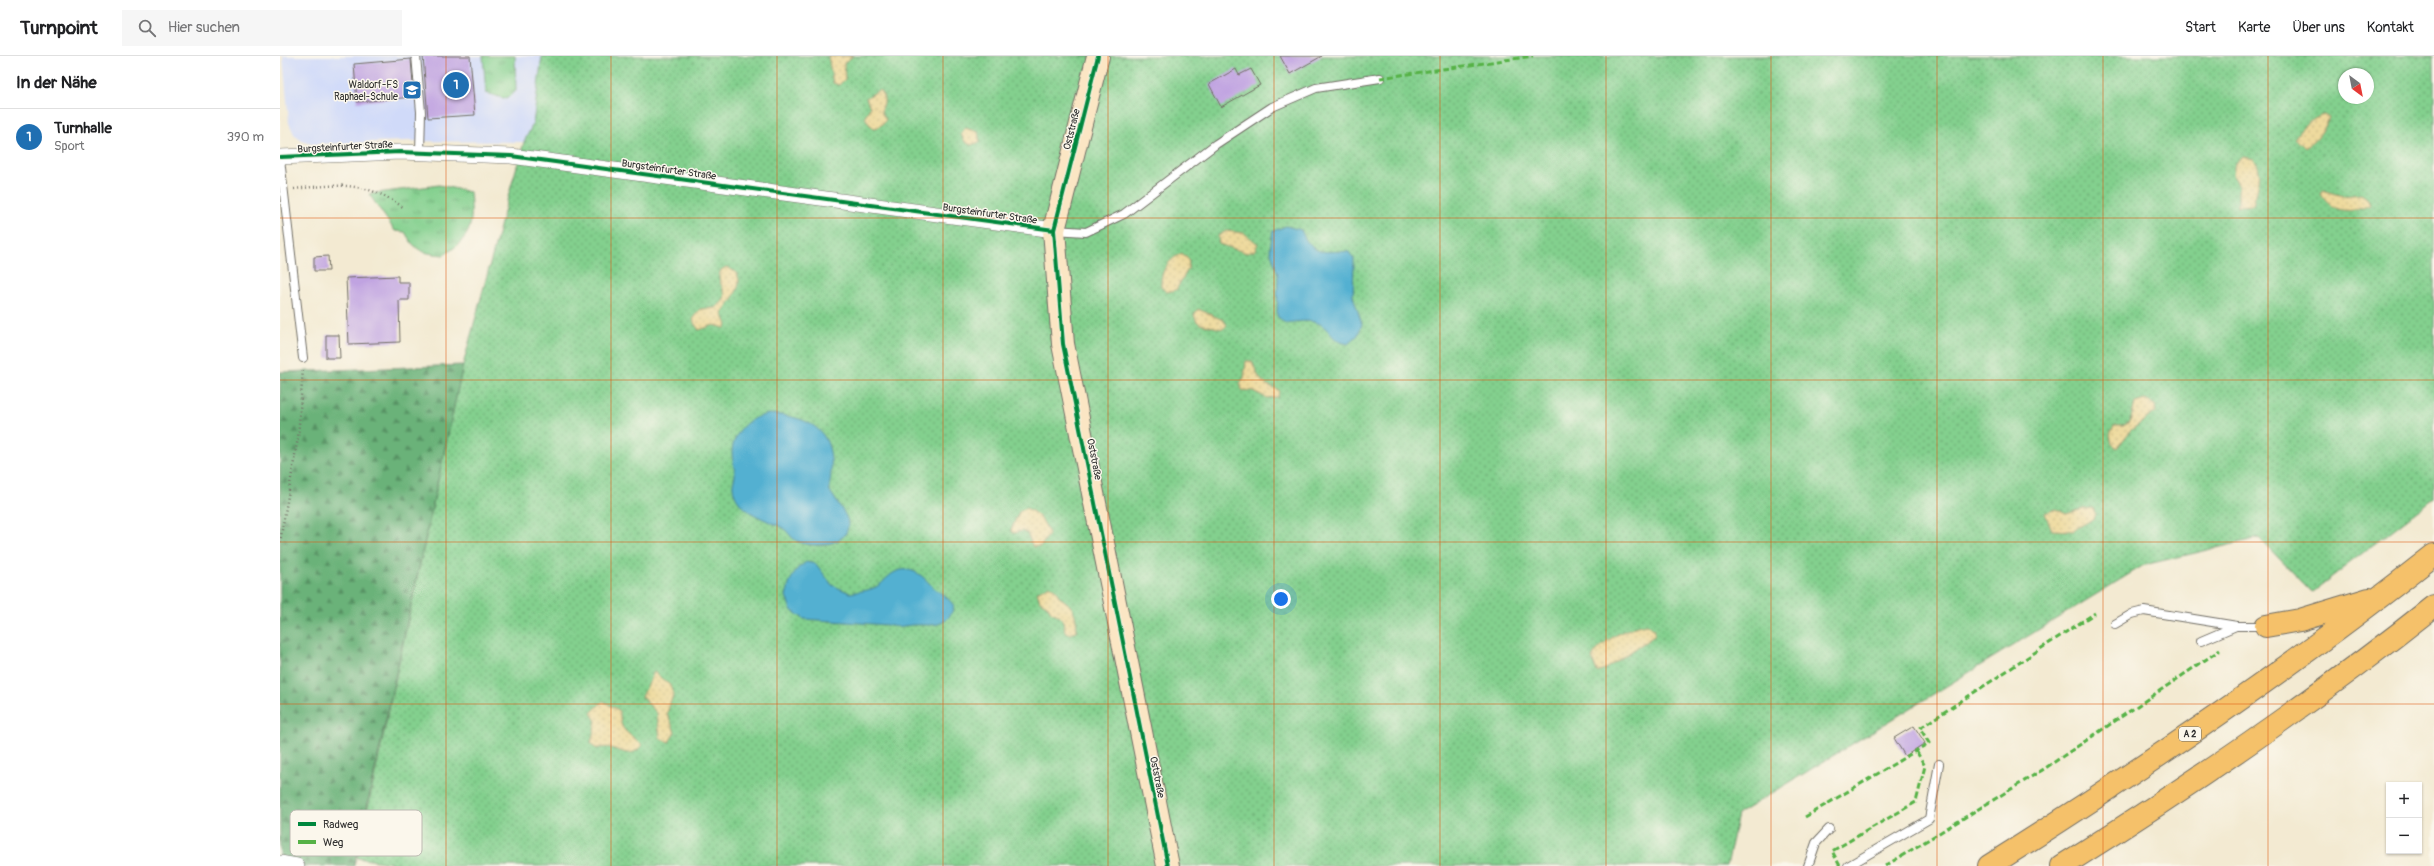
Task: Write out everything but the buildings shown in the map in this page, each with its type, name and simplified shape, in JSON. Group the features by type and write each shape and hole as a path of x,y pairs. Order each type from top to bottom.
{"highway":[{"name":"A 2","path":"1989,866 2096,799 2262,684 2386,594 2434,555"},
{"path":"2266,626 2300,620 2386,594"},
{"path":"2062,866 2116,832 2287,716 2434,606"}],"street":[{"name":"Oststraße","path":"1098,56 1054,230 1063,344 1168,866"},
{"name":"Burgsteinfurter Straße","path":"280,158 420,153 511,156 1054,230"},
{"path":"280,863 296,866"}],"lane":[{"path":"416,56 421,112 420,153"},
{"path":"1054,230 1086,232 1124,214 1216,144 1272,107 1316,88 1380,78"},
{"path":"280,158 303,358"},
{"path":"2115,624 2132,614 2144,611 2237,626 2266,626"},
{"path":"2201,641 2237,626"},
{"path":"1848,866 1929,819 1939,764"},
{"path":"1808,866 1816,844 1829,829"}],"path":[{"path":"284,190 339,184 364,187 390,198 404,208"},
{"path":"280,542 298,438 303,358"}],"shaded area":[{"name":"Waldorf-FS Raphael-Schule","path":"283,56 542,56 533,124 524,142 408,141 312,144 302,141 294,134 289,123"}],"green space":[{"path":"483,56 515,56 516,91 506,99 486,93"},
{"path":"542,56 2434,56 2434,498 2312,592 2259,538 2144,565 1738,814 1727,866 409,866 357,858 357,856 422,856 422,810 367,810 463,365 524,142 533,124"},
{"path":"439,185 470,192 471,203 471,221 466,235 461,242 444,255 420,250 416,248 405,232 395,231 369,194"},
{"path":"463,365 366,810 290,810 290,856 356,856 354,866 280,866 280,372"}],"sand":[{"path":"828,56 853,56 844,63 845,79 839,85 833,83"},
{"path":"879,90 884,98 881,111 886,120 879,127 874,128 869,124 865,117 870,107 866,98"},
{"path":"2324,115 2329,118 2325,126 2316,139 2305,148 2295,138 2303,127 2311,121"},
{"path":"965,128 978,132 980,142 971,145 965,142 961,134"},
{"path":"2243,157 2254,159 2260,176 2253,205 2238,206 2238,185 2233,173 2235,163"},
{"path":"2323,190 2343,196 2361,194 2367,198 2370,205 2356,210 2342,210 2330,205 2325,200 2321,194"},
{"path":"1226,231 1244,233 1258,244 1254,251 1247,253 1219,244 1218,236"},
{"path":"1182,253 1189,260 1188,269 1176,290 1167,292 1161,287 1162,276 1169,263"},
{"path":"726,267 734,271 738,276 739,282 738,288 722,313 727,325 725,328 714,325 699,330 694,323 693,318 700,309 715,308 724,300 725,296 719,275 721,270"},
{"path":"1198,309 1223,320 1227,325 1223,329 1200,324 1194,315"},
{"path":"1246,361 1252,361 1261,380 1279,390 1278,397 1267,398 1253,391 1242,390 1240,383 1244,378"},
{"path":"2145,400 2155,405 2156,412 2131,430 2117,448 2112,445 2110,434 2114,426 2123,426 2130,422 2135,403"},
{"path":"1026,508 1037,515 1043,522 1049,534 1041,546 1033,547 1027,533 1022,531 1013,533 1011,530 1019,512"},
{"path":"2093,508 2096,515 2074,531 2052,530 2045,513 2056,509 2066,514"},
{"path":"1050,585 1057,591 1059,597 1071,607 1075,614 1077,630 1070,634 1065,632 1062,619 1058,615 1051,612 1047,605 1040,601 1037,592"},
{"path":"1646,624 1655,630 1654,636 1605,669 1597,672 1592,658 1608,640 1631,628"},
{"path":"654,672 672,687 673,695 667,713 675,732 669,742 660,738 657,713 642,697"},
{"path":"603,701 620,711 620,719 623,728 642,745 634,752 628,753 609,747 595,748 591,743 596,721 591,713"}],"water":[{"path":"1286,226 1301,230 1311,246 1316,249 1327,252 1349,252 1354,259 1353,296 1362,324 1358,335 1348,344 1338,341 1324,327 1316,322 1307,321 1285,323 1277,316 1278,275 1270,249 1273,231"},
{"path":"769,414 787,416 802,420 813,426 822,434 828,444 831,456 829,489 846,516 848,523 847,531 843,537 837,541 829,544 812,545 797,541 783,528 758,517 744,508 735,495 733,486 735,471 732,453 735,438 742,428 750,421"},
{"path":"806,562 816,564 832,585 850,593 869,590 882,583 899,570 910,570 926,579 954,606 947,619 938,624 932,625 897,627 804,619 791,610 786,596 790,581 797,569"}],"marked path":[{"path":"1380,78 1533,56"},
{"path":"1805,817 1929,743 1920,728 2095,613"},
{"path":"1885,866 2044,769 2220,650"},
{"path":"1840,866 1832,851 1916,802 1925,766 1915,749"}],"cycle path":[{"path":"1098,56 1054,230 1063,344 1168,866"},
{"path":"280,157 400,152 511,156 1054,230"}],"place":[{"name":"Turnhalle","path":"456,85"},
{"name":"Waldorf-FS Raphael-Schule","path":"412,90"}]}
